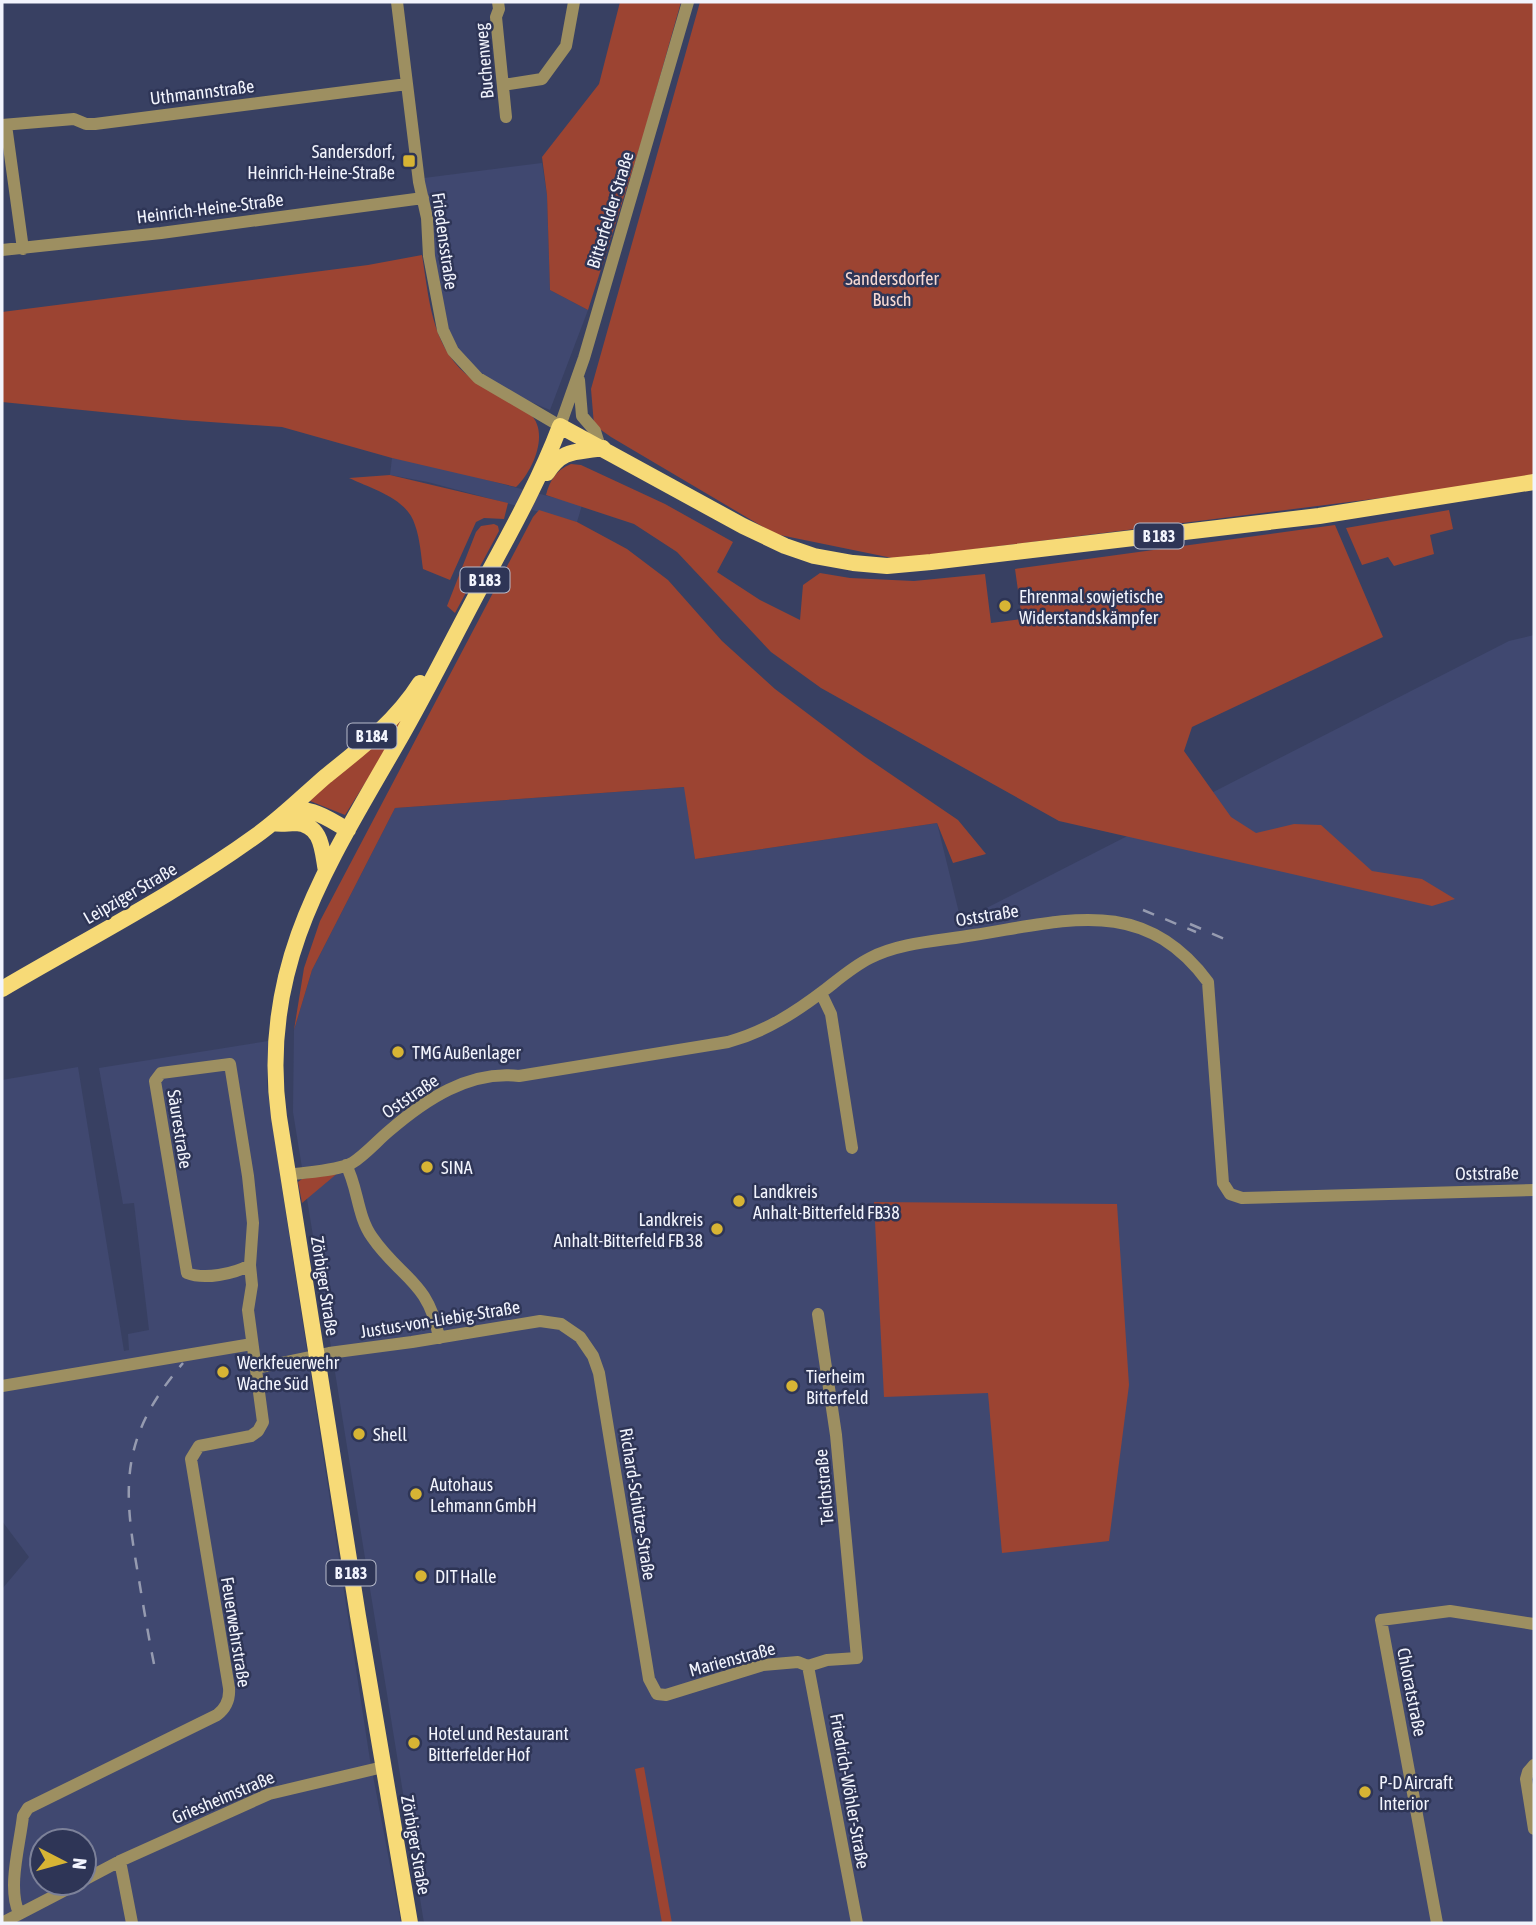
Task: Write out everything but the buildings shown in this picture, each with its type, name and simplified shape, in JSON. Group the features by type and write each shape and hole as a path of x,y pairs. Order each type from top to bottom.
{"main road":[{"name":"B 183","path":"348,830 521,511 560,426 769,540 814,555 877,565 931,562 1319,516 1534,482"},
{"name":"B 183","path":"535,481 547,473 558,458 566,453 602,447"},
{"name":"B 184","path":"279,819 392,718 410,698 433,662 448,649"},
{"path":"279,819 297,810 310,810 348,830"},
{"path":"279,819 301,824 315,831 321,841 326,871"},
{"name":"Leipziger Straße","path":"2,989 192,878 279,819"},
{"name":"Zörbiger Straße","path":"348,830 299,931 283,987 277,1020 276,1086 316,1356 410,1923"}],"street":[{"name":"Friedensstraße","path":"397,2 438,313 443,330 453,351 478,378 560,426"},
{"name":"Buchenweg","path":"498,2 496,17 506,117"},
{"path":"503,85 542,79 566,46 574,2"},
{"name":"Bitterfelder Straße","path":"560,426 578,377 688,2"},
{"name":"Uthmannstraße","path":"4,125 74,119 95,124 407,83"},
{"path":"4,125 23,249"},
{"name":"Heinrich-Heine-Straße","path":"2,250 423,198"},
{"path":"578,377 582,414 595,431 602,447"},
{"name":"Oststraße","path":"288,1175 346,1166 410,1113 469,1081 499,1075 519,1076 729,1042 764,1029 821,993 859,964 896,949 1076,919 1104,919 1128,924 1172,945 1208,982 1223,1183 1230,1195 1242,1198 1534,1189"},
{"path":"821,993 831,1014 852,1147"},
{"name":"Säurestraße","path":"250,1265 241,1270 197,1277 187,1273 155,1082 160,1073 230,1064 253,1223 250,1265 252,1285 248,1310 257,1368"},
{"path":"346,1166 368,1231 421,1290 435,1317 439,1338"},
{"name":"Teichstraße","path":"818,1314 836,1435 858,1658"},
{"name":"Justus-von-Liebig-Straße","path":"316,1356 540,1321 569,1328"},
{"name":"Richard-Schütze-Straße","path":"569,1328 589,1348 599,1373 649,1679 657,1694"},
{"path":"2,1386 252,1344"},
{"path":"257,1368 316,1356"},
{"name":"Feuerwehrstraße","path":"19,1913 15,1904 14,1883 23,1816 28,1808 217,1715 227,1703 229,1688 191,1459 196,1449 203,1444 247,1437 258,1431 264,1417 257,1368"},
{"name":"Chloratstraße","path":"1437,1923 1381,1620 1450,1611 1534,1624"},
{"name":"Marienstraße","path":"657,1694 674,1693 773,1663 798,1662 808,1666 827,1660 858,1658"},
{"name":"Friedrich-Wöhler-Straße","path":"808,1666 857,1923"},
{"path":"1534,1765 1526,1780 1534,1829"},
{"name":"Griesheimstraße","path":"98,1873 269,1794 383,1767"},
{"path":"120,1861 132,1923"},
{"path":"2,1923 51,1897"}],"shaded area":[{"path":"542,163 547,195 550,290 588,310 550,410 512,394 484,377 454,346 443,315 424,178"},
{"path":"392,458 431,465 582,505 577,522 428,482 390,475"},
{"path":"1534,635 1534,1923 424,1923 293,1112 294,1030 312,970 395,808 685,787 695,859 937,823 961,921 1509,641"},
{"path":"268,1041 267,1086 283,1195 370,1760 401,1923 2,1923 2,1589 29,1557 2,1521 2,1080 78,1067 124,1351 129,1350 128,1334 149,1330 134,1203 123,1204 99,1068"}],"green space":[{"path":"620,2 681,2 643,137 588,310 550,290 547,195 542,157 599,84"},
{"name":"Sandersdorfer Busch","path":"700,2 1534,2 1534,474 1476,486 897,559 775,534 594,425 591,389"},
{"path":"422,255 430,303 445,349 473,380 530,414 536,422 539,431 537,451 528,471 516,487 392,458 282,427 2,402 2,312 368,265"},
{"path":"571,464 581,465 665,504 733,542 717,572 760,600 800,620 803,585 820,573 850,578 914,581 985,574 991,623 1022,619 1015,569 1335,525 1383,637 1192,727 1184,751 1231,817 1256,833 1294,824 1321,825 1372,871 1422,879 1455,899 1432,906 1059,821 821,688 771,652 677,552 634,524 546,495 554,476"},
{"path":"390,475 508,503 504,519 484,518 476,522 450,580 423,569 417,530 405,508 388,496 349,478"},
{"path":"539,510 577,522 627,549 668,580 722,641 775,689 864,756 958,820 986,854 953,863 937,823 695,859 684,787 395,808 312,970 294,1030 304,968 320,921"},
{"path":"1449,510 1453,529 1430,535 1434,554 1394,566 1388,557 1362,565 1346,528"},
{"path":"494,524 499,531 455,613 447,606 476,532 481,526"},
{"path":"411,710 345,815 305,799"},
{"path":"339,1172 302,1203 298,1182"},
{"path":"874,1202 1117,1204 1129,1385 1109,1541 1002,1553 988,1393 884,1397"},
{"path":"644,1767 672,1923 662,1923 635,1769"}],"railway":[{"path":"1143,910 1196,932"},
{"path":"1190,924 1227,940"},
{"path":"154,1664 133,1542 129,1487 131,1462 137,1438 148,1414 183,1363"}],"place":[{"name":"Sandersdorf, Heinrich-Heine-Straße","path":"409,161"},
{"name":"Ehrenmal sowjetische Widerstandskämpfer","path":"1005,606"},
{"name":"TMG Außenlager","path":"398,1052"},
{"name":"SINA","path":"427,1167"},
{"name":"Landkreis Anhalt-Bitterfeld FB38","path":"739,1201"},
{"name":"Landkreis Anhalt-Bitterfeld FB 38","path":"717,1229"},
{"name":"Werkfeuerwehr Wache Süd","path":"223,1372"},
{"name":"Tierheim Bitterfeld","path":"792,1386"},
{"name":"Shell","path":"359,1434"},
{"name":"Autohaus Lehmann GmbH","path":"416,1494"},
{"name":"DIT Halle","path":"421,1576"},
{"name":"Hotel und Restaurant Bitterfelder Hof","path":"414,1743"},
{"name":"P-D Aircraft Interior","path":"1365,1792"}]}
